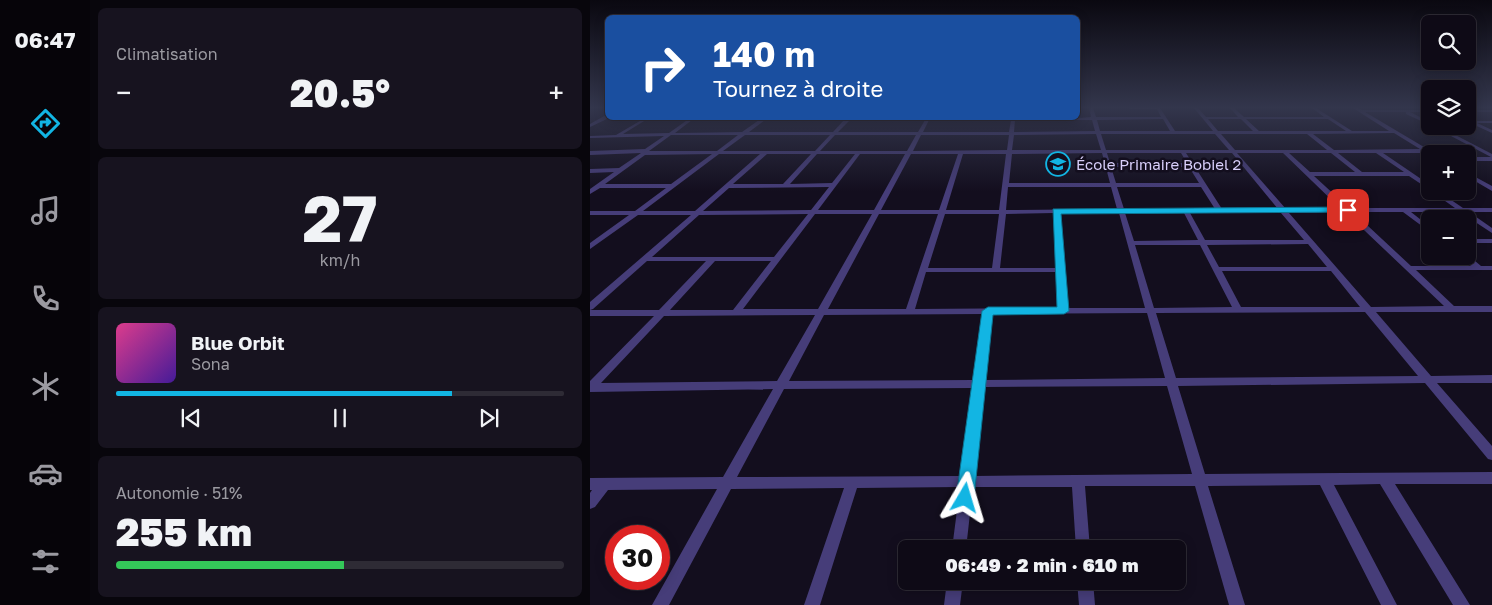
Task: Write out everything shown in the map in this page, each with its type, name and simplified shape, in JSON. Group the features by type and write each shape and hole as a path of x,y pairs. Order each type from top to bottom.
{"street":[{"path":"590,192 666,136"},
{"path":"590,247 741,136"},
{"path":"784,186 831,136"},
{"path":"660,605 918,136"},
{"path":"996,270 1012,136"},
{"path":"1099,136 1236,605"},
{"path":"1221,136 1492,455"},
{"path":"1313,136 1361,174"},
{"path":"1403,136 1421,147"},
{"path":"1453,136 1492,158"},
{"path":"1182,151 1219,210"},
{"path":"1284,151 1452,309"},
{"path":"1376,151 1421,182"},
{"path":"590,307 766,152"},
{"path":"736,312 858,152"},
{"path":"910,311 961,152"},
{"path":"590,153 1421,152"},
{"path":"1476,159 1492,158"},
{"path":"1108,165 1190,165"},
{"path":"590,171 620,170"},
{"path":"1309,174 1410,174"},
{"path":"1477,180 1492,180"},
{"path":"1477,180 1492,189"},
{"path":"1006,185 1202,184"},
{"path":"598,186 673,186"},
{"path":"728,186 833,186"},
{"path":"1447,200 1461,210"},
{"path":"1186,210 1238,310"},
{"path":"1404,210 1421,223"},
{"path":"590,213 1421,210"},
{"path":"1476,210 1492,210"},
{"path":"1056,211 1064,311"},
{"path":"1476,220 1492,231"},
{"path":"1476,241 1492,241"},
{"path":"1131,243 1311,242"},
{"path":"644,259 777,259"},
{"path":"591,387 713,259"},
{"path":"1476,265 1480,268"},
{"path":"1410,268 1492,268"},
{"path":"1217,269 1333,269"},
{"path":"923,270 1061,270"},
{"path":"590,313 1492,309"},
{"path":"960,540 988,311"},
{"path":"591,387 1492,379"},
{"path":"590,484 1492,478"},
{"path":"1324,479 1389,605"},
{"path":"1384,479 1462,605"},
{"path":"1078,481 1082,540"},
{"path":"812,605 852,482"},
{"path":"590,503 605,484"},
{"path":"952,605 954,590"},
{"path":"1086,590 1087,605"}],"place":[{"name":"École Primaire Bobiel 2","path":"1058,164"}],"route":[{"path":"965,498 988,311 1064,311 1056,211 1348,210"}]}
